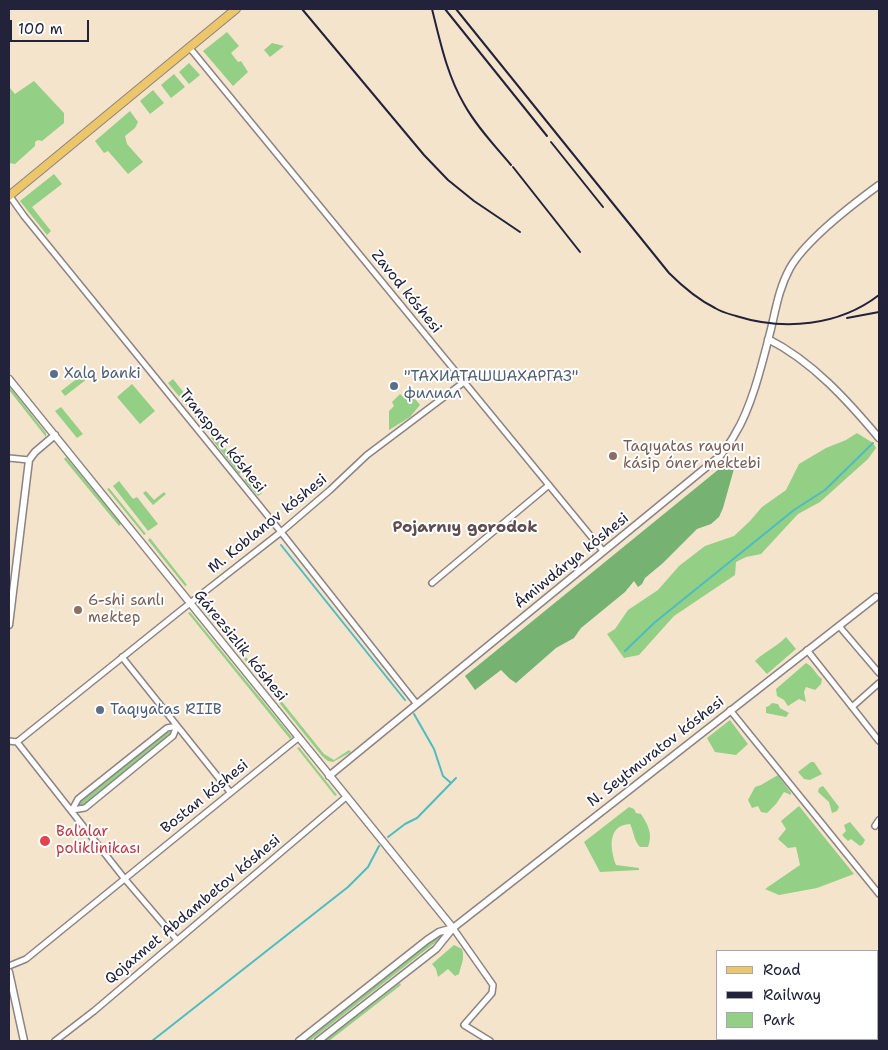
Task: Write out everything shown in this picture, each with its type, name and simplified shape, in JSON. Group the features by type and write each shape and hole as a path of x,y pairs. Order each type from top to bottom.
{"main road":[{"path":"9,195 236,9"}],"street":[{"name":"Zavod kóshesi","path":"190,47 603,551"},
{"name":"Ámiwdárya kóshesi","path":"329,776 720,456 736,433 747,410 772,324 777,297 791,266 815,238 879,185"},
{"name":"Transport kóshesi","path":"9,195 416,703"},
{"path":"768,339 780,345 814,370 857,412 879,438"},
{"name":"Gárezsizlik kóshesi","path":"9,379 453,928"},
{"name":"M. Koblanov kóshesi","path":"17,742 280,532 368,455 464,382"},
{"path":"9,625 10,596 29,460 35,452 55,435"},
{"path":"9,458 29,460"},
{"path":"432,583 549,485"},
{"name":"N. Seytmuratov kóshesi","path":"453,928 878,594"},
{"path":"839,626 879,673"},
{"path":"807,650 879,741"},
{"path":"122,657 230,792"},
{"path":"852,707 879,683"},
{"path":"730,710 879,894"},
{"path":"72,810 85,808 173,736 177,726"},
{"path":"72,810 78,799 166,728 177,726"},
{"name":"Bostan kóshesi","path":"9,966 26,959 298,738"},
{"path":"9,741 17,742 124,878 177,940"},
{"name":"Qojaxmet Abdambetov kóshesi","path":"56,1041 94,1011 346,796"},
{"path":"875,826 879,820"},
{"path":"874,889 879,885"},
{"path":"299,1041 427,940 439,932 453,928"},
{"path":"318,1041 436,948 453,928"},
{"path":"453,928 493,985 492,993 464,1026 490,1041"},
{"path":"9,972 24,1041"}],"green space":[{"path":"227,32 239,46 231,53 238,62 241,61 248,72 233,86 203,51"},
{"path":"272,43 284,46 270,57 264,50"},
{"path":"189,63 200,75 189,84 179,72"},
{"path":"174,74 185,87 171,98 161,85"},
{"path":"34,81 64,113 64,123 42,141 38,140 35,142 35,146 15,164 9,163 9,87 15,94"},
{"path":"153,90 164,103 150,114 140,101"},
{"path":"130,111 138,122 135,128 125,136 127,144 143,162 128,174 108,151 104,153 95,141"},
{"path":"54,174 62,184 32,207 51,231 47,235 20,201"},
{"path":"83,374 87,379 65,396 61,391"},
{"path":"173,379 197,409 192,412 168,383"},
{"path":"132,384 155,411 140,424 117,397"},
{"path":"9,386 46,433 46,437 9,390"},
{"path":"400,394 406,399 412,398 416,400 420,405 410,417 389,430 389,411 394,406 392,402"},
{"path":"61,407 83,434 77,438 55,411"},
{"path":"199,412 212,428 208,432 194,415"},
{"path":"857,433 873,443 876,448 868,459 820,502 798,514 761,554 746,557 736,562 735,575 674,616 639,655 624,658 607,634 615,629 628,610 658,590 679,566 705,546 734,536 762,507 786,490 799,464"},
{"path":"215,435 243,471 239,474 211,438"},
{"path":"735,456 737,458 719,517 711,524 697,529 645,578 642,584 638,587 634,581 625,592 581,628 574,638 556,648 516,683 501,670 475,690 465,676"},
{"path":"66,457 121,524 119,526 64,459"},
{"path":"249,476 262,493 258,496 244,480"},
{"path":"119,481 133,499 137,497 158,524 148,531 113,486"},
{"path":"109,488 146,534 144,535 107,489"},
{"path":"146,491 154,500 164,492 166,494 153,505 143,493"},
{"path":"150,538 187,585 185,586 148,540"},
{"path":"201,601 324,754 334,760 349,750 351,752 333,762 328,761 322,756 199,603"},
{"path":"190,612 292,737 290,739 188,613"},
{"path":"786,637 796,649 767,674 755,661"},
{"path":"806,663 822,679 821,684 815,690 806,687 804,692 806,702 799,699 788,706 784,700 777,696 776,689"},
{"path":"772,703 778,704 780,708 789,713 786,717 766,713 766,707"},
{"path":"730,720 748,744 736,755 715,752 707,738"},
{"path":"166,731 170,732 170,735 82,806 79,805 79,802"},
{"path":"299,747 337,795 335,796 297,748"},
{"path":"811,762 814,762 822,774 810,780 804,779 798,772"},
{"path":"778,775 791,795 784,792 767,813 761,812 758,806 752,808 748,800 755,787"},
{"path":"823,786 839,807 837,811 832,813 829,802 818,792 819,788"},
{"path":"799,806 854,874 817,888 779,895 765,889 800,865 796,847 788,848 778,839 786,829 781,821"},
{"path":"629,807 634,809 636,813 641,814 648,826 650,838 648,847 640,847 638,845 630,824 623,825 614,833 612,852 616,865 639,868 639,870 600,872 584,842"},
{"path":"850,822 865,840 860,846 851,839 848,841 842,835 846,831 844,825"},
{"path":"439,935 441,938 310,1041 306,1041"},
{"path":"454,945 462,949 463,953 459,974 455,976 448,969 438,977 436,969 432,964"},
{"path":"400,983 401,985 329,1041 324,1041"}],"waterway":[{"path":"625,651 654,623 794,510 825,490 873,443"},
{"path":"281,545 405,700"},
{"path":"414,714 434,749 443,776 451,783"},
{"path":"388,837 405,824 417,818 456,778"},
{"path":"152,1041 348,887 368,867 379,846"}],"railway":[{"path":"302,9 424,155 448,180 474,201 520,232"},
{"path":"432,9 445,58 458,93 474,120 511,165"},
{"path":"445,9 547,136"},
{"path":"456,9 669,273 702,301 720,311 754,321 792,324 829,319 847,313 879,295"},
{"path":"551,142 603,207"},
{"path":"513,167 580,252"},
{"path":"847,318 879,312"}],"place":[{"name":"Xalq banki","path":"54,374"},
{"name":"\"ТАХИАТАШШАХАРГАЗ\" филиал","path":"394,386"},
{"name":"Taqıyatas rayonı kásip óner mektebi","path":"613,456"},
{"name":"6-shi sanlı mektep","path":"78,610"},
{"name":"Taqıyatas RIIB","path":"100,710"},
{"name":"Balalar poliklinikası","path":"45,841"}],"district":[{"name":"Pojarnıy gorodok","path":"465,528"}]}
